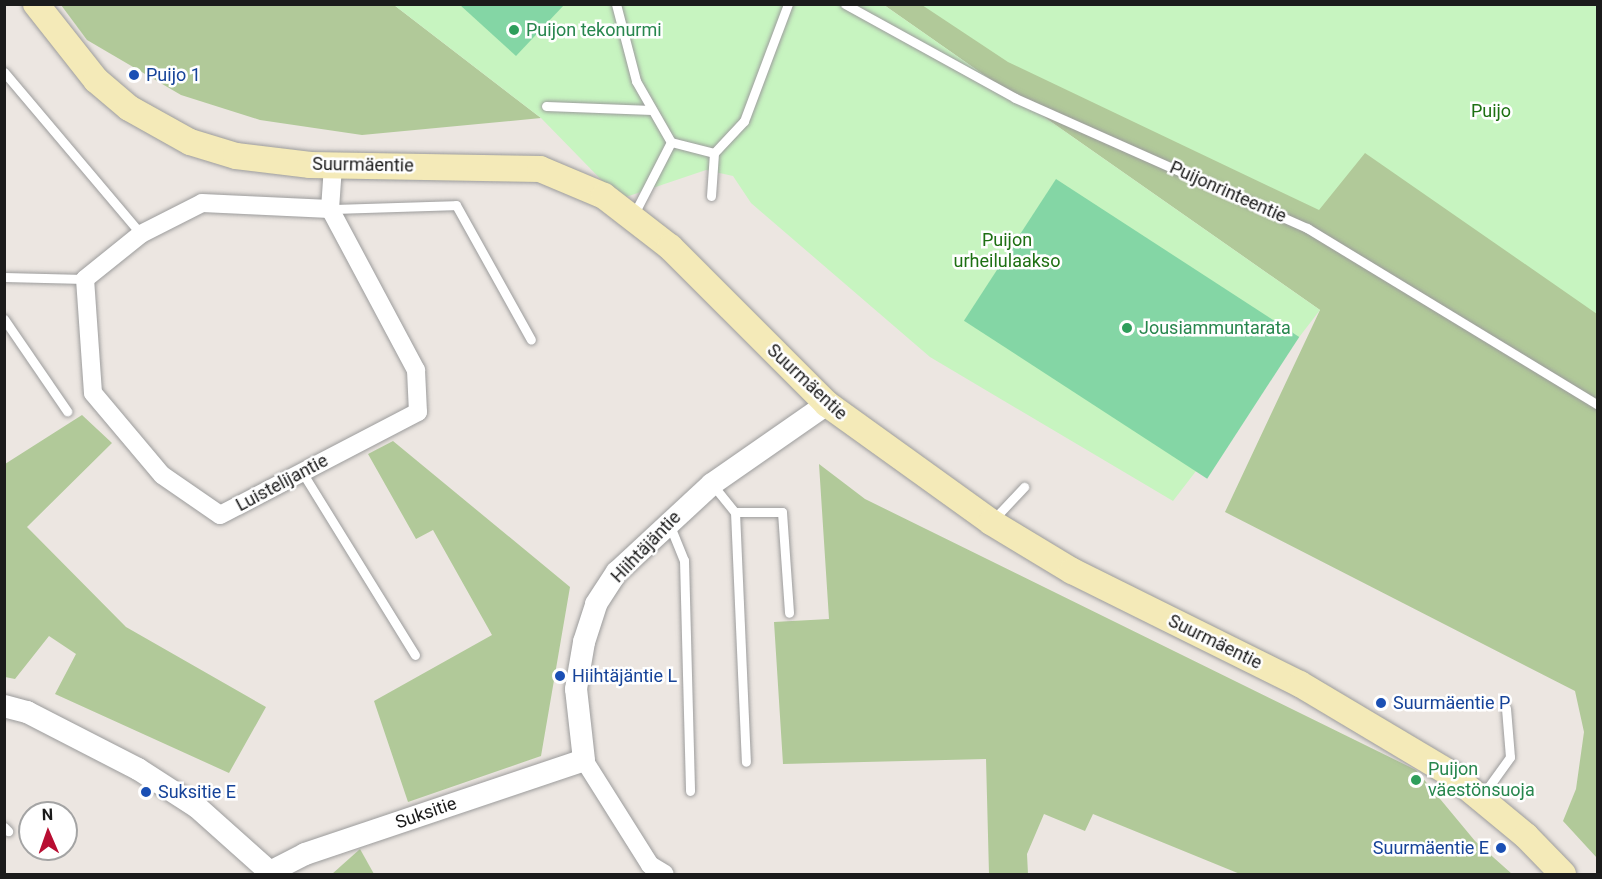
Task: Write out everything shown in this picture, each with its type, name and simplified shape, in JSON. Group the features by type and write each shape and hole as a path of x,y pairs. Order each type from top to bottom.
{"main road":[{"name":"Suurmäentie","path":"36,4 96,80 129,108 190,142 236,156 333,166 540,169 604,196 670,247 827,404 991,522 1072,571 1300,684 1451,774 1563,874"}],"street":[{"path":"85,279 141,234 202,203 330,209 333,166"},
{"name":"Luistelijantie","path":"85,279 93,393 162,475 220,515 418,412 416,370 330,209"},
{"name":"Hiihtäjäntie","path":"664,874 650,865 584,760 576,689 596,604 617,572 666,521 712,484 827,404"},
{"path":"4,706 27,712 138,769 196,807 271,873"},
{"name":"Suksitie","path":"271,873 305,854 584,760"}],"lane":[{"path":"616,4 636,81 671,142 714,153"},
{"path":"711,196 714,153 744,121 788,4"},
{"name":"Puijonrinteentie","path":"845,4 1015,98 1307,228 1598,405"},
{"path":"4,72 141,234"},
{"path":"546,106 652,110"},
{"path":"632,218 671,142"},
{"path":"330,209 456,205 531,340"},
{"path":"4,277 85,279"},
{"path":"4,319 67,411"},
{"path":"302,472 414,655"},
{"path":"712,484 735,512 746,762"},
{"path":"991,522 1024,486"},
{"path":"735,512 782,512 789,613"},
{"path":"666,521 679,539 684,560 690,791"},
{"path":"1480,798 1510,757 1506,708"}],"green space":[{"path":"61,5 394,5 541,118 362,135 260,120 181,95 87,40"},
{"name":"Puijon urheilulaakso","path":"394,5 884,5 1320,310 1173,501 930,357 751,203 733,176 706,170 620,199 541,118"},
{"name":"Puijon tekonurmi","path":"460,5 564,5 516,56"},
{"path":"884,5 1597,5 1597,858 1563,821 1576,789 1584,732 1575,691 1225,512 1320,310"},
{"name":"Puijo","path":"922,5 1597,5 1597,314 1365,153 1319,210 1008,62"},
{"name":"Jousiammuntarata","path":"1056,179 1299,337 1207,479 964,321"},
{"path":"82,415 112,443 27,527 126,627 266,707 229,773 55,694 76,654 49,636 15,679 5,677 5,464"},
{"path":"393,441 570,587 541,756 408,802 374,701 492,635 433,530 416,539 368,454"},
{"path":"819,464 865,499 1416,770 1475,841 1512,874 1240,874 1093,814 1085,831 1044,814 1027,854 1028,874 989,874 986,759 783,764 774,622 829,619"},
{"path":"360,849 374,874 332,874"}],"place":[{"name":"Puijon tekonurmi","path":"514,30"},
{"name":"Puijo 1","path":"134,75"},
{"name":"Jousiammuntarata","path":"1127,328"},
{"name":"Hiihtäjäntie L","path":"560,676"},
{"name":"Suurmäentie P","path":"1381,703"},
{"name":"Puijon väestönsuoja","path":"1416,780"},
{"name":"Suksitie E","path":"146,792"},
{"name":"Suurmäentie E","path":"1501,848"}]}
